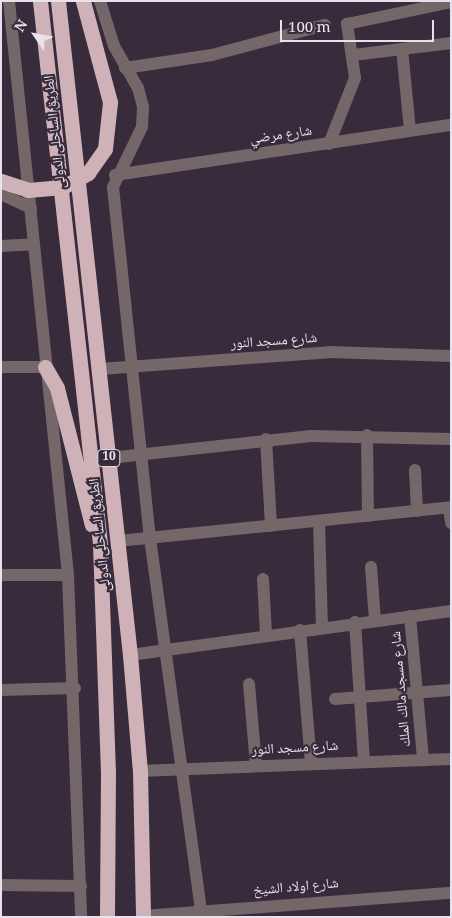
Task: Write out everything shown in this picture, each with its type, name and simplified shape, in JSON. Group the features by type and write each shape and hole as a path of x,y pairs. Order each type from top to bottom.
{"highway":[{"name":"الطريق الساحلى الدولى","path":"40,1 100,544 108,771 107,917"},
{"name":"الطريق الساحلى الدولى","path":"58,1 100,369 130,656 140,771 143,916"},
{"path":"1,181 28,190 63,187 88,172 105,150 110,102 83,1"},
{"path":"45,367 57,388 78,484 100,544"}],"street":[{"path":"10,1 6,20 30,208 45,367 68,574 75,688 81,917"},
{"path":"100,1 125,68 138,88 142,127 115,175 140,454 201,911"},
{"path":"329,144 353,90 353,55 349,22 451,2"},
{"path":"125,68 212,55 325,25"},
{"path":"353,55 451,43"},
{"path":"402,49 410,131"},
{"name":"شارع مرضي","path":"115,175 451,125"},
{"path":"1,194 30,208"},
{"path":"1,246 34,244"},
{"name":"شارع مسجد النور","path":"100,369 330,352 451,356"},
{"path":"1,367 45,367"},
{"path":"109,458 266,439 367,435 451,439"},
{"path":"367,435 368,516"},
{"path":"266,439 271,526"},
{"path":"415,470 417,511"},
{"path":"118,541 450,508 451,523"},
{"path":"319,521 322,627"},
{"path":"371,567 375,620"},
{"path":"1,575 68,574"},
{"path":"263,579 266,635"},
{"path":"130,656 355,622 451,611"},
{"name":"شارع مسجد مالك الملك","path":"410,616 423,760"},
{"path":"355,622 364,760"},
{"path":"300,630 311,763"},
{"path":"249,684 256,766"},
{"path":"1,690 75,688"},
{"path":"335,699 451,690"},
{"name":"شارع مسجد النور","path":"140,771 364,760 451,759"},
{"path":"1,885 81,886"},
{"name":"شارع اولاد الشيخ","path":"143,916 451,893"}]}
